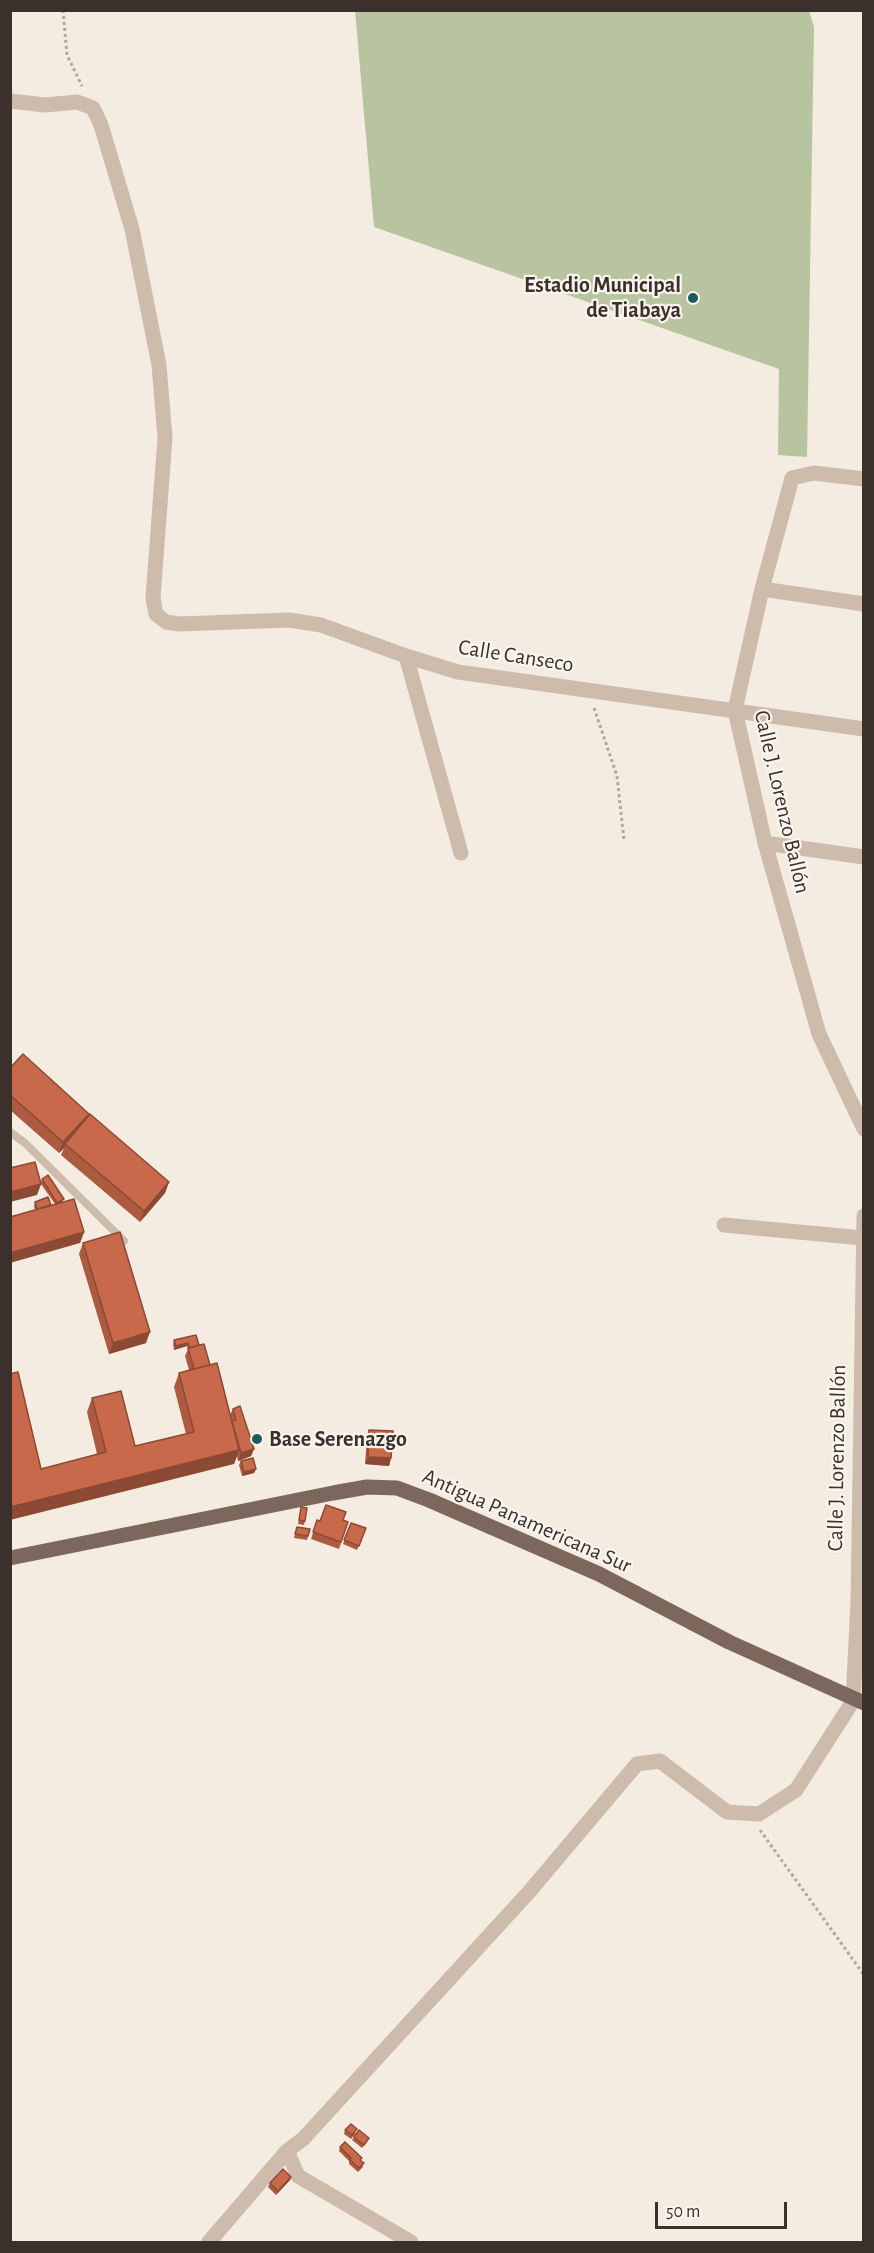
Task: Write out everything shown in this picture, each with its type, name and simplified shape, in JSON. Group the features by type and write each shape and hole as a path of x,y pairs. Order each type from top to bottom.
{"main road":[{"name":"Antigua Panamericana Sur","path":"10,1558 333,1493 367,1487 397,1488 599,1574 729,1642 858,1702"}],"street":[{"path":"10,101 45,105 77,102 93,108"},
{"name":"Calle Canseco","path":"93,108 132,229 159,365 165,438 153,598 156,614 166,622 179,624 289,620 321,626 458,672 864,729"},
{"name":"Calle J. Lorenzo Ballón","path":"864,479 814,473 792,478 762,589 735,710 765,843 819,1034 857,1103 864,1128"},
{"path":"762,589 864,604"},
{"path":"406,656 461,853"},
{"path":"765,843 864,857"},
{"name":"Calle J. Lorenzo Ballón","path":"858,1702 864,1216"},
{"path":"724,1225 863,1238"},
{"path":"209,2242 286,2151 303,2139 529,1892 637,1764 660,1761 727,1812 759,1814 796,1790 858,1702"},
{"path":"286,2151 298,2176 411,2242"}],"lane":[{"path":"10,1132 25,1143 124,1241"}],"path":[{"path":"63,10 67,55 93,108"},
{"path":"586,690 599,718 617,776 624,840"},
{"path":"748,1813 864,1975"}],"green space":[{"name":"Estadio Municipal de Tiabaya","path":"355,11 809,11 814,27 807,457 778,455 779,369 374,227"}],"building":[{"path":"23,1054 89,1114 63,1142 10,1095 10,1068"},
{"path":"90,1114 169,1182 144,1211 65,1144"},
{"path":"35,1162 41,1184 10,1192 10,1168"},
{"path":"48,1175 64,1199 57,1203 42,1179"},
{"path":"48,1197 51,1205 37,1209 35,1202"},
{"path":"74,1199 84,1232 10,1253 10,1217"},
{"path":"120,1232 150,1332 113,1343 83,1243"},
{"path":"196,1335 199,1345 190,1348 188,1343 176,1346 174,1340"},
{"path":"204,1344 210,1365 194,1369 188,1348"},
{"path":"217,1363 239,1450 10,1507 10,1374 18,1372 41,1469 106,1452 92,1398 121,1391 135,1446 194,1432 179,1373"},
{"path":"240,1406 254,1449 241,1453 232,1421 236,1420 233,1409"},
{"path":"369,1430 393,1431 391,1458 368,1457"},
{"path":"253,1458 256,1469 244,1472 241,1461"},
{"path":"326,1505 346,1512 343,1520 348,1522 341,1542 313,1532"},
{"path":"301,1507 307,1508 305,1521 299,1520"},
{"path":"351,1523 366,1528 359,1546 344,1540"},
{"path":"297,1527 310,1529 308,1536 295,1534"},
{"path":"351,2124 357,2129 352,2135 345,2130"},
{"path":"359,2130 369,2138 364,2145 354,2137"},
{"path":"345,2142 362,2158 360,2160 364,2163 359,2168 340,2147"},
{"path":"283,2169 291,2177 278,2191 270,2183"}],"place":[{"name":"Estadio Municipal de Tiabaya","path":"693,298"},
{"name":"Base Serenazgo","path":"257,1439"}]}
